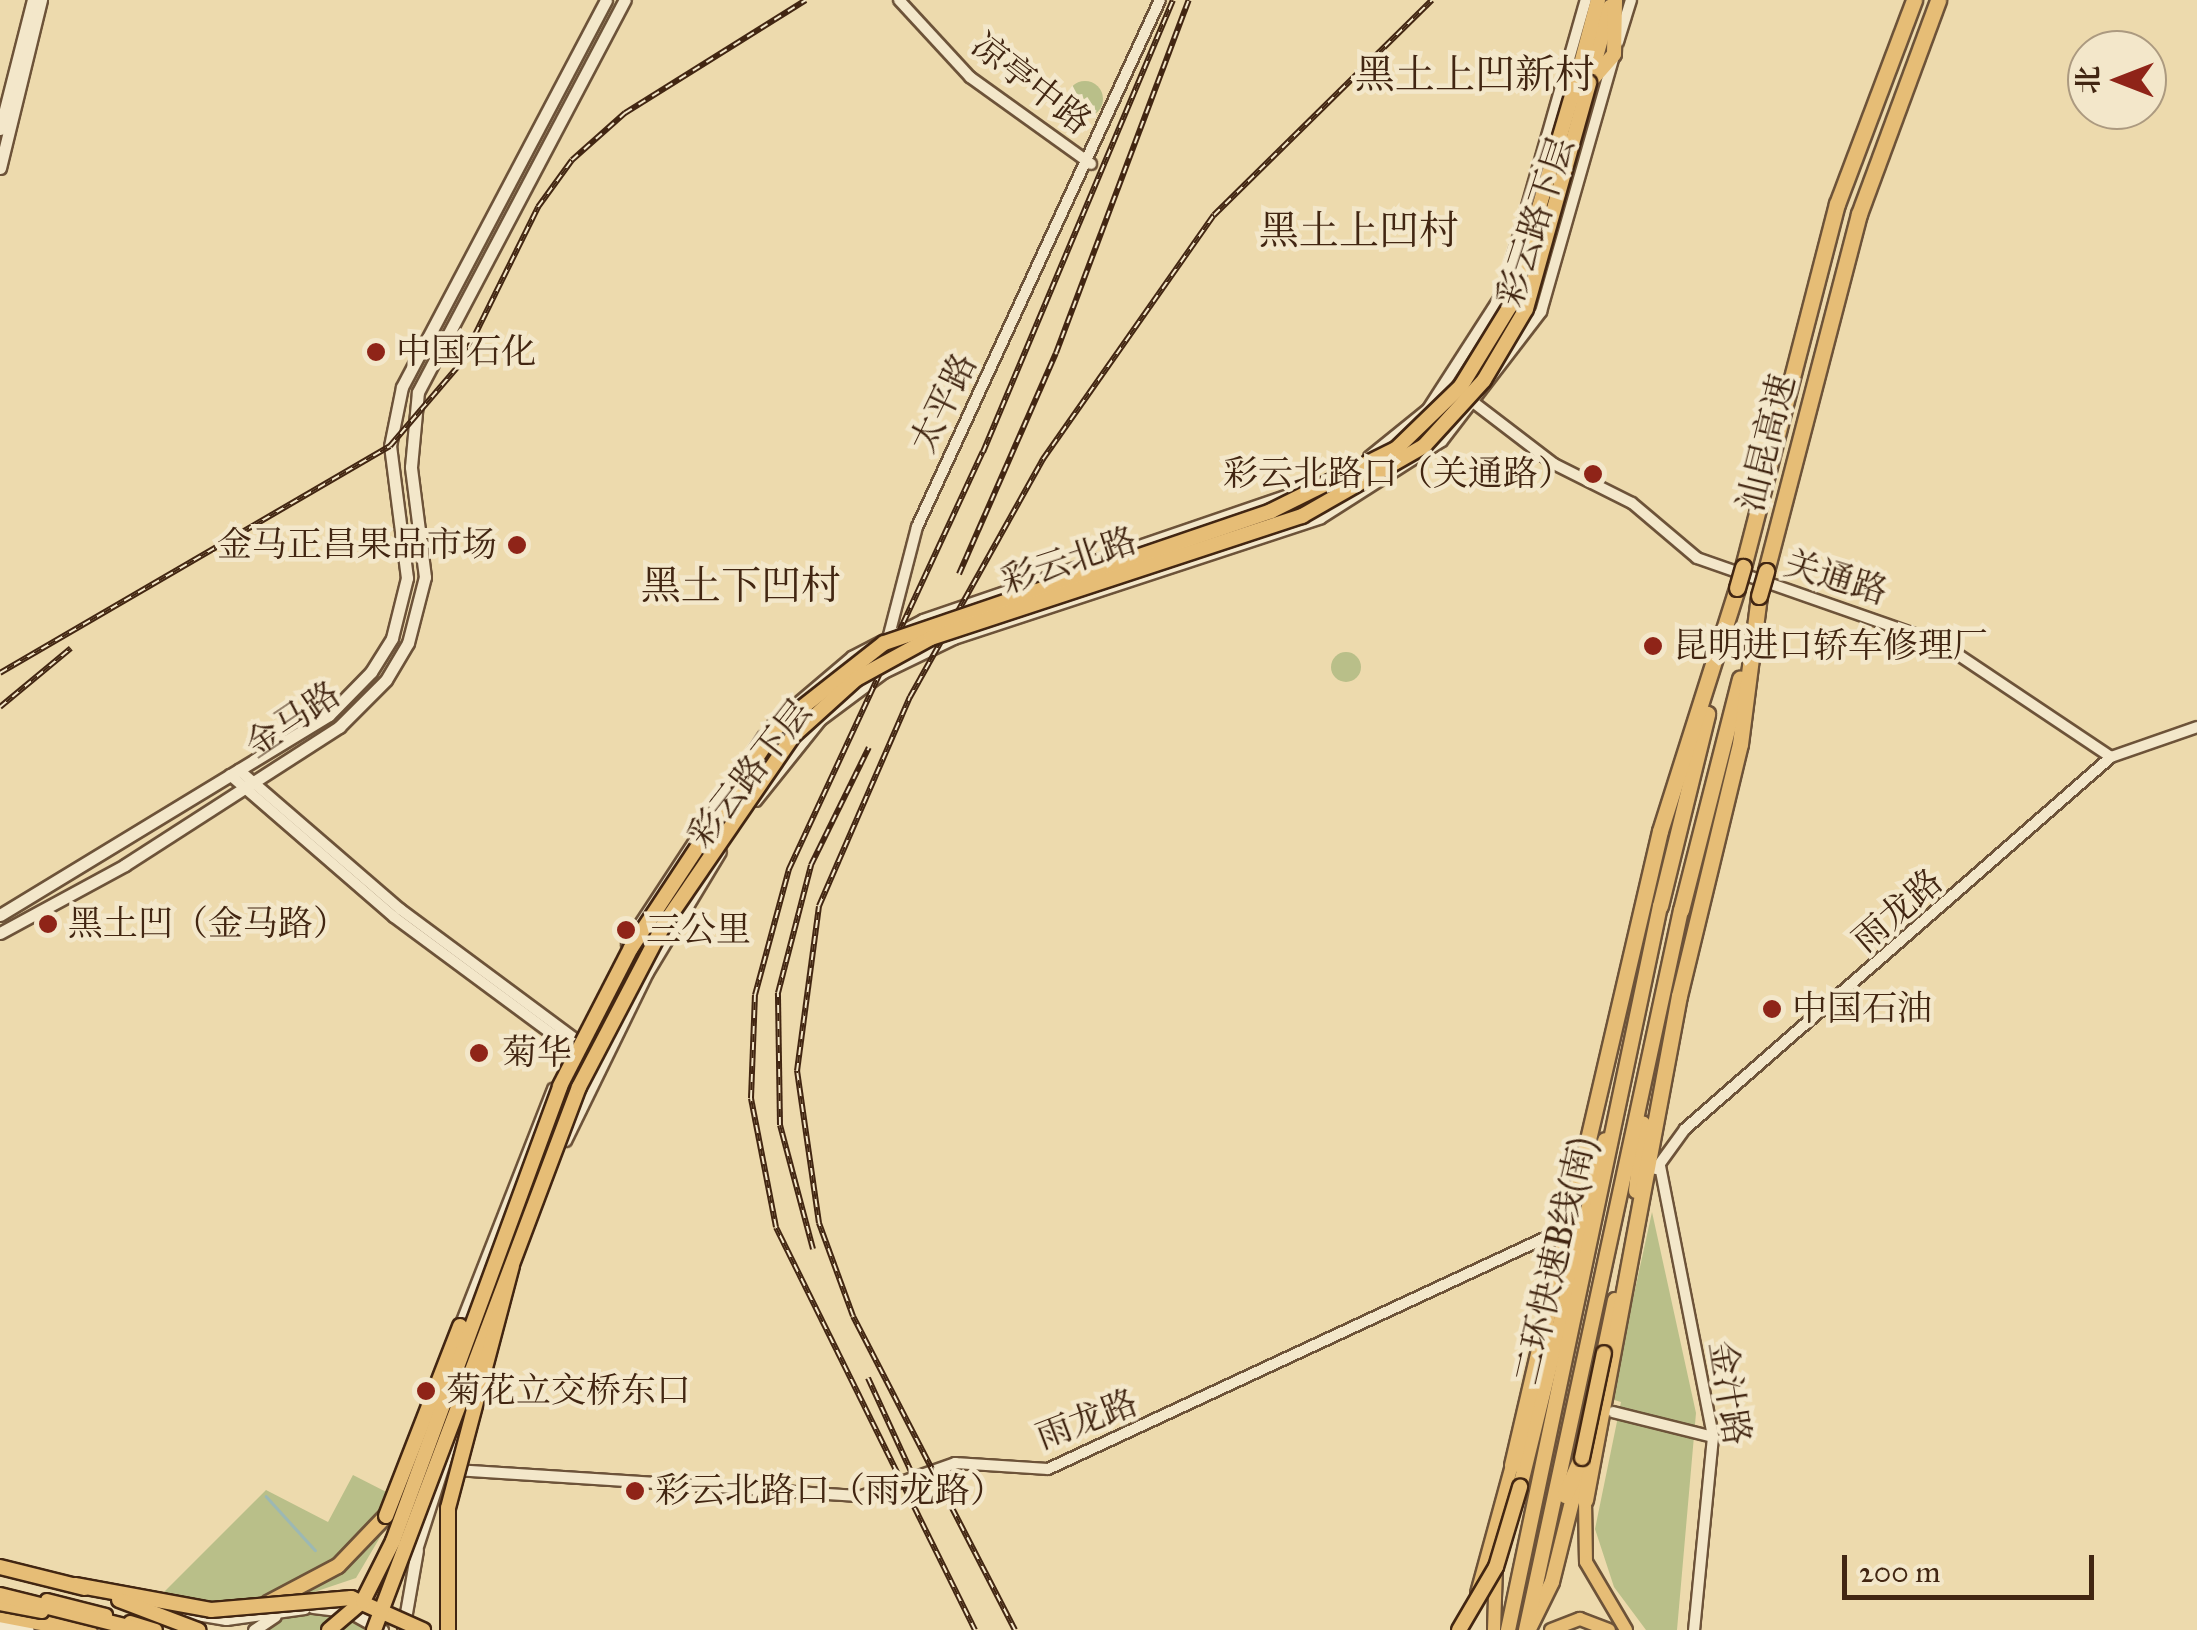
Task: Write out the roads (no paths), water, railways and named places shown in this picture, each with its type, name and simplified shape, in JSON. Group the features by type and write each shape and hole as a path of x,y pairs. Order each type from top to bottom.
{"highway":[{"name":"汕昆高速","path":"1660,906 1737,588 1837,204 1914,0"},
{"name":"汕昆高速","path":"1681,910 1858,214 1938,0"},
{"path":"1601,1 1614,54 1583,81 1574,46 1601,1"},
{"name":"彩云北路","path":"528,1208 664,926 794,734 856,679 918,644 1302,516 1424,446 1484,380 1526,309 1601,1"},
{"name":"彩云北路","path":"512,1200 632,948 776,728 884,642 1272,511 1396,448 1460,386 1510,306 1583,81"},
{"path":"1512,1465 1660,832 1737,588"},
{"path":"1528,1630 1562,1546 1609,1355 1679,996 1740,744 1759,596"},
{"name":"二环快速B线(南)","path":"1508,1630 1660,906"},
{"path":"1528,1630 1579,1375 1681,910"},
{"path":"1585,1500 1661,995"},
{"path":"1461,1630 1502,1550 1634,1018"},
{"path":"261,1606 338,1566 386,1516 512,1200"},
{"path":"328,1630 363,1601 393,1541 512,1200"},
{"path":"374,1630 528,1208"},
{"path":"448,1630 450,1498 528,1208"},
{"path":"1564,1495 1609,1355"},
{"path":"0,1568 190,1608 358,1600 423,1630"},
{"path":"76,1585 198,1630"},
{"path":"0,1598 89,1630"},
{"path":"0,1598 140,1630"}],"main road":[{"path":"0,129 33,0"},
{"path":"0,168 41,0"},
{"name":"金马路","path":"0,916 329,715 392,638 407,578 394,411 606,0"},
{"name":"金马路","path":"0,932 340,727 408,643 425,576 411,412 625,0"},
{"path":"1461,1630 1512,1465"},
{"path":"1494,1630 1512,1465"},
{"path":"1528,1630 1564,1495"},
{"path":"1585,1500 1586,1562 1626,1630"},
{"path":"0,1568 162,1610 226,1619 294,1609 354,1594 387,1548"},
{"path":"403,1630 417,1550"},
{"path":"0,1598 74,1624"},
{"path":"0,1598 156,1630"},
{"path":"254,1630 294,1609 348,1611 382,1630"},
{"path":"1551,1630 1580,1619 1609,1630"},
{"path":"11,1620 114,1630"}],"street":[{"name":"凉亭中路","path":"899,0 970,77 1090,164"},
{"name":"太平路","path":"878,677 917,527 1090,164 1160,0"},
{"name":"彩云路下层","path":"417,1550 486,1338 601,1064 741,820 821,720 878,677 954,640 1334,512 1406,470 1477,405 1550,287 1630,0"},
{"name":"彩云路下层","path":"387,1548 493,1223 575,1045 669,873 776,720 892,634 1333,477 1392,440 1450,382 1502,294 1574,46"},
{"name":"关通路","path":"1450,382 1554,464 1632,503 1696,558 1942,644 2111,758"},
{"name":"雨龙路","path":"1658,1168 1685,1129 2111,758 2197,727"},
{"path":"234,773 244,786 601,1064"},
{"name":"金汁路","path":"1658,1168 1713,1437 1694,1630"},
{"name":"雨龙路","path":"418,1459 444,1467 862,1496 955,1463 1048,1468 1562,1230"},
{"path":"1613,1412 1713,1437"}],"waterway":[{"path":"266,1496 315,1550"}],"railway":[{"path":"0,673 390,446 461,363 538,207 572,160 625,113 806,0"},
{"path":"975,1630 776,1227 751,1098 755,995 789,869 983,452 1173,0"},
{"path":"959,574 1056,353 1189,0"},
{"path":"1015,1630 853,1316 819,1223 797,1071 819,906 910,697 1043,459 1214,215 1432,0"},
{"path":"0,707 71,648"},
{"path":"813,1249 780,1125 778,993 811,865 869,747"},
{"path":"868,1378 920,1491"}],"place":[{"name":"中国石化","path":"376,352"},
{"name":"彩云北路口（关通路）","path":"1593,474"},
{"name":"金马正昌果品市场","path":"517,545"},
{"name":"昆明进口轿车修理厂","path":"1653,646"},
{"name":"黑土凹（金马路）","path":"48,924"},
{"name":"三公里","path":"626,930"},
{"name":"中国石油","path":"1772,1009"},
{"name":"菊华","path":"479,1053"},
{"name":"菊花立交桥东口","path":"426,1391"},
{"name":"彩云北路口（雨龙路）","path":"635,1491"}],"district":[{"name":"黑土上凹新村","path":"1475,75"},
{"name":"黑土上凹村","path":"1359,231"},
{"name":"黑土下凹村","path":"741,586"}]}
